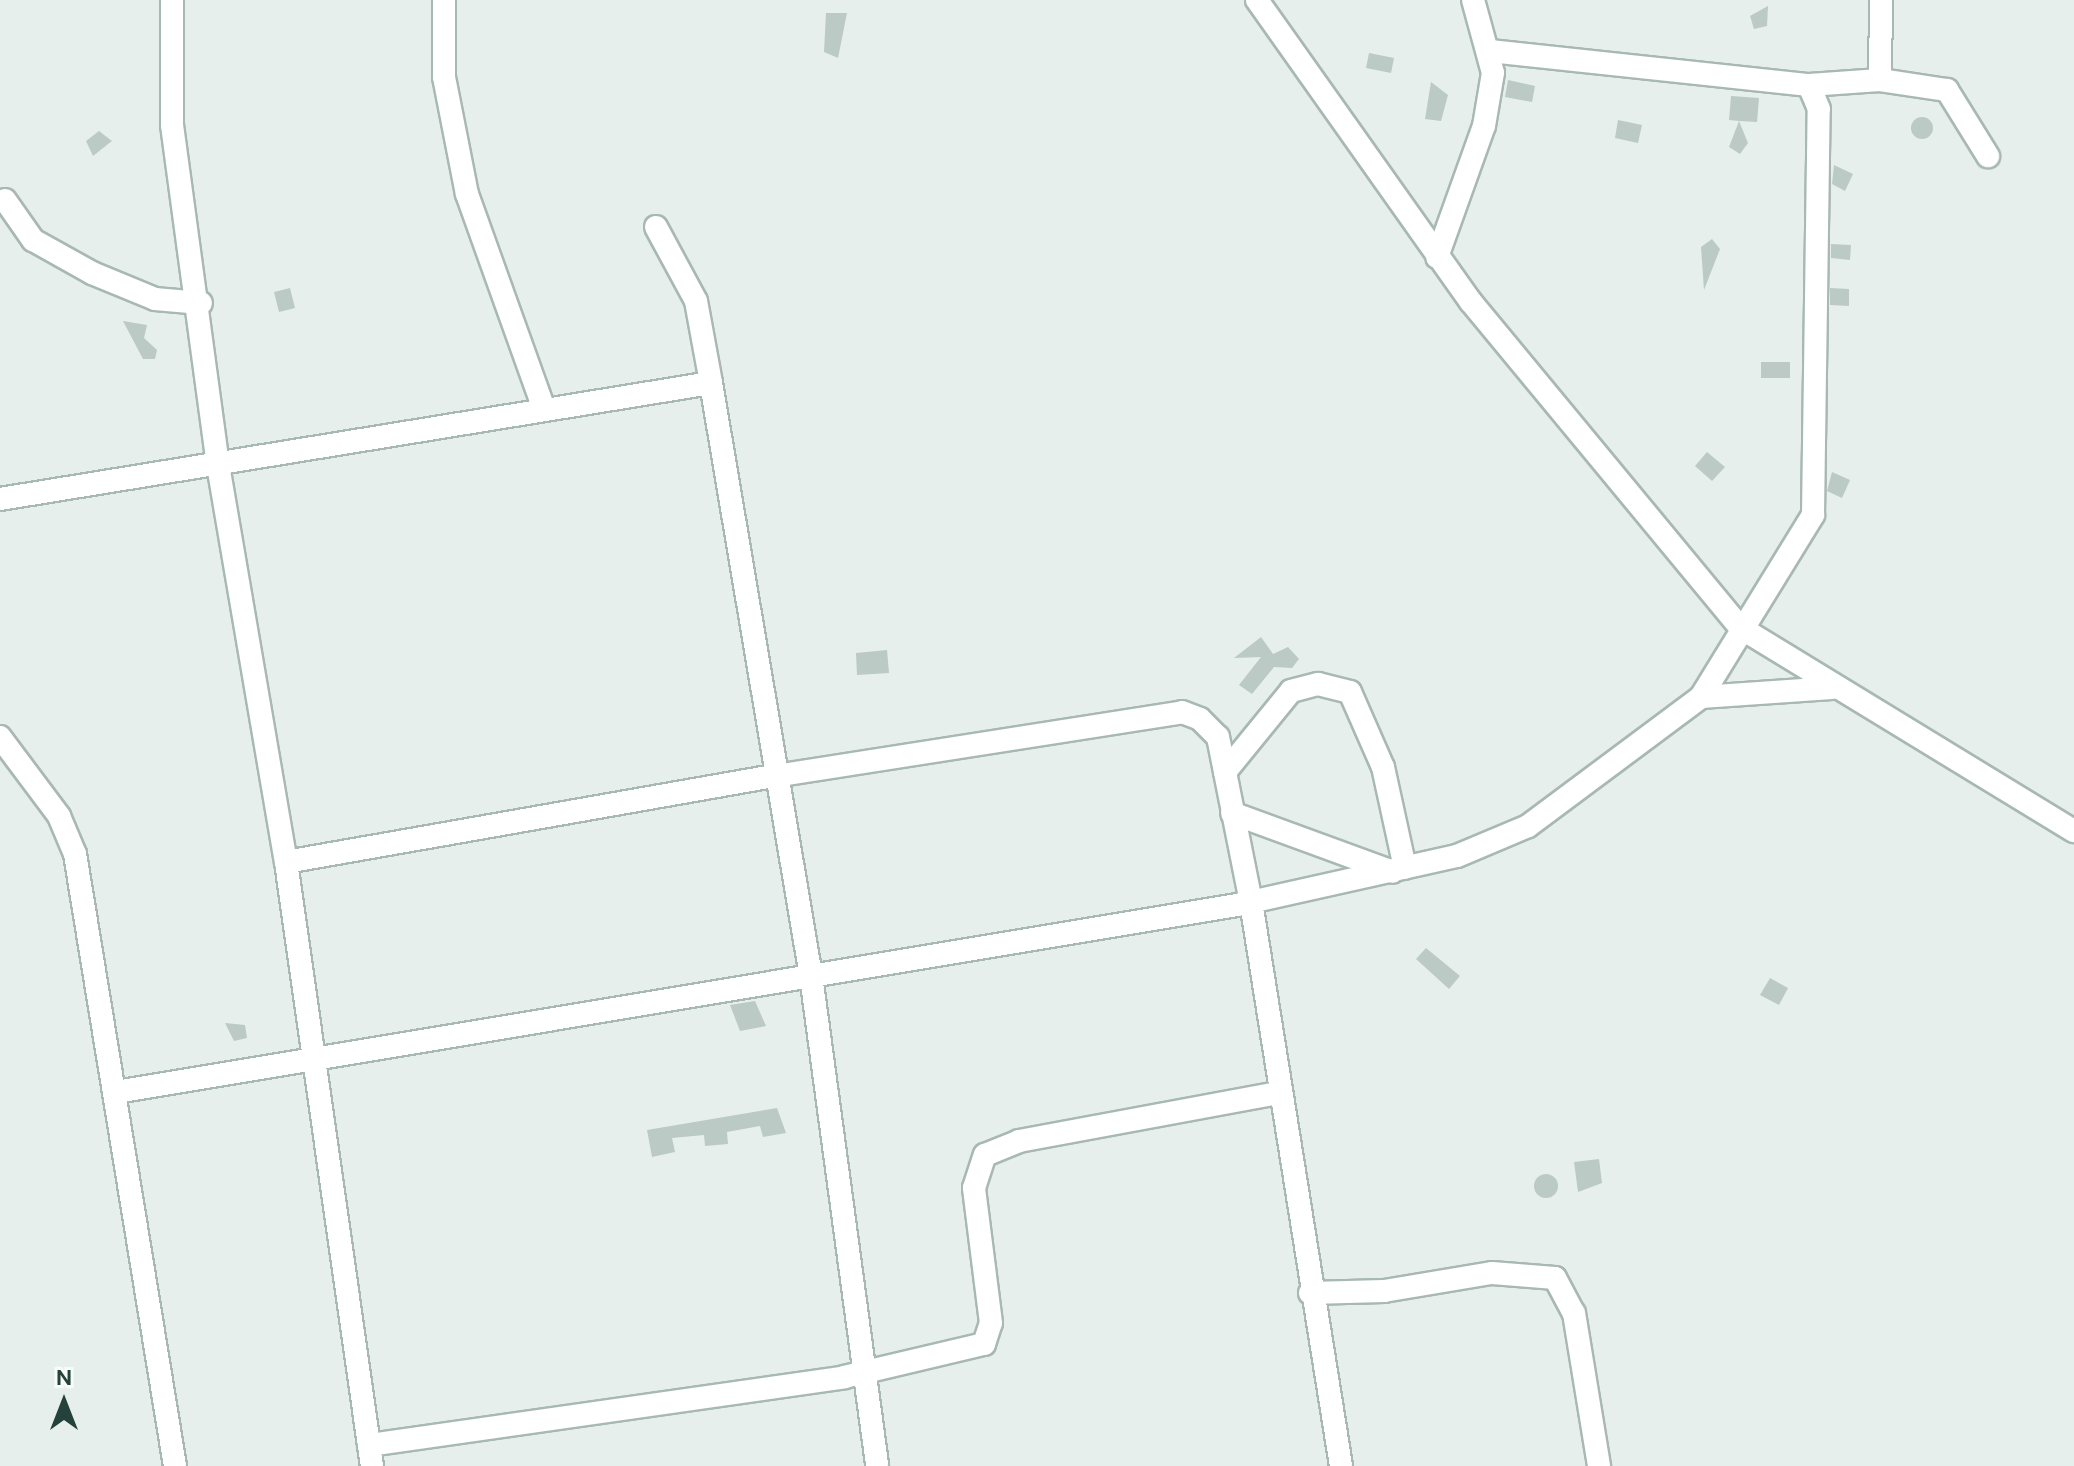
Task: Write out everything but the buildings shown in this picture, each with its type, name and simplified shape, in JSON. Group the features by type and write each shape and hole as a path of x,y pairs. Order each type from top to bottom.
{"street":[{"path":"172,0 172,125 201,303 218,465 286,862 370,1455 869,1371 984,1344 991,1323 988,1278 974,1188 985,1155 1019,1141 1279,1093"},
{"path":"444,0 444,77 467,194 544,409"},
{"path":"1257,0 1437,257 1741,628 1832,688 2074,831"},
{"path":"1437,257 1484,126 1490,51 1473,0"},
{"path":"1880,80 1881,0"},
{"path":"1490,51 1809,85 1839,86 1880,80 1947,90 1988,156"},
{"path":"116,1092 1251,902 1457,856 1528,826 1701,697 1741,628 1792,557 1813,515 1819,109 1809,85"},
{"path":"1819,109 1839,86"},
{"path":"5,200 33,240 92,273 155,299 201,303"},
{"path":"656,227 696,301 711,383 811,976 869,1371 877,1466"},
{"path":"0,499 711,383"},
{"path":"1225,772 1291,691 1318,684 1350,692 1383,767 1399,870"},
{"path":"1701,697 1832,688"},
{"path":"286,862 775,776 1182,712 1210,725 1225,772 1251,902 1310,1293 1341,1466"},
{"path":"0,737 70,834 116,1092 175,1466"},
{"path":"1232,813 1399,870"},
{"path":"1310,1293 1384,1291 1479,1274 1555,1278 1574,1313 1599,1466"}]}
